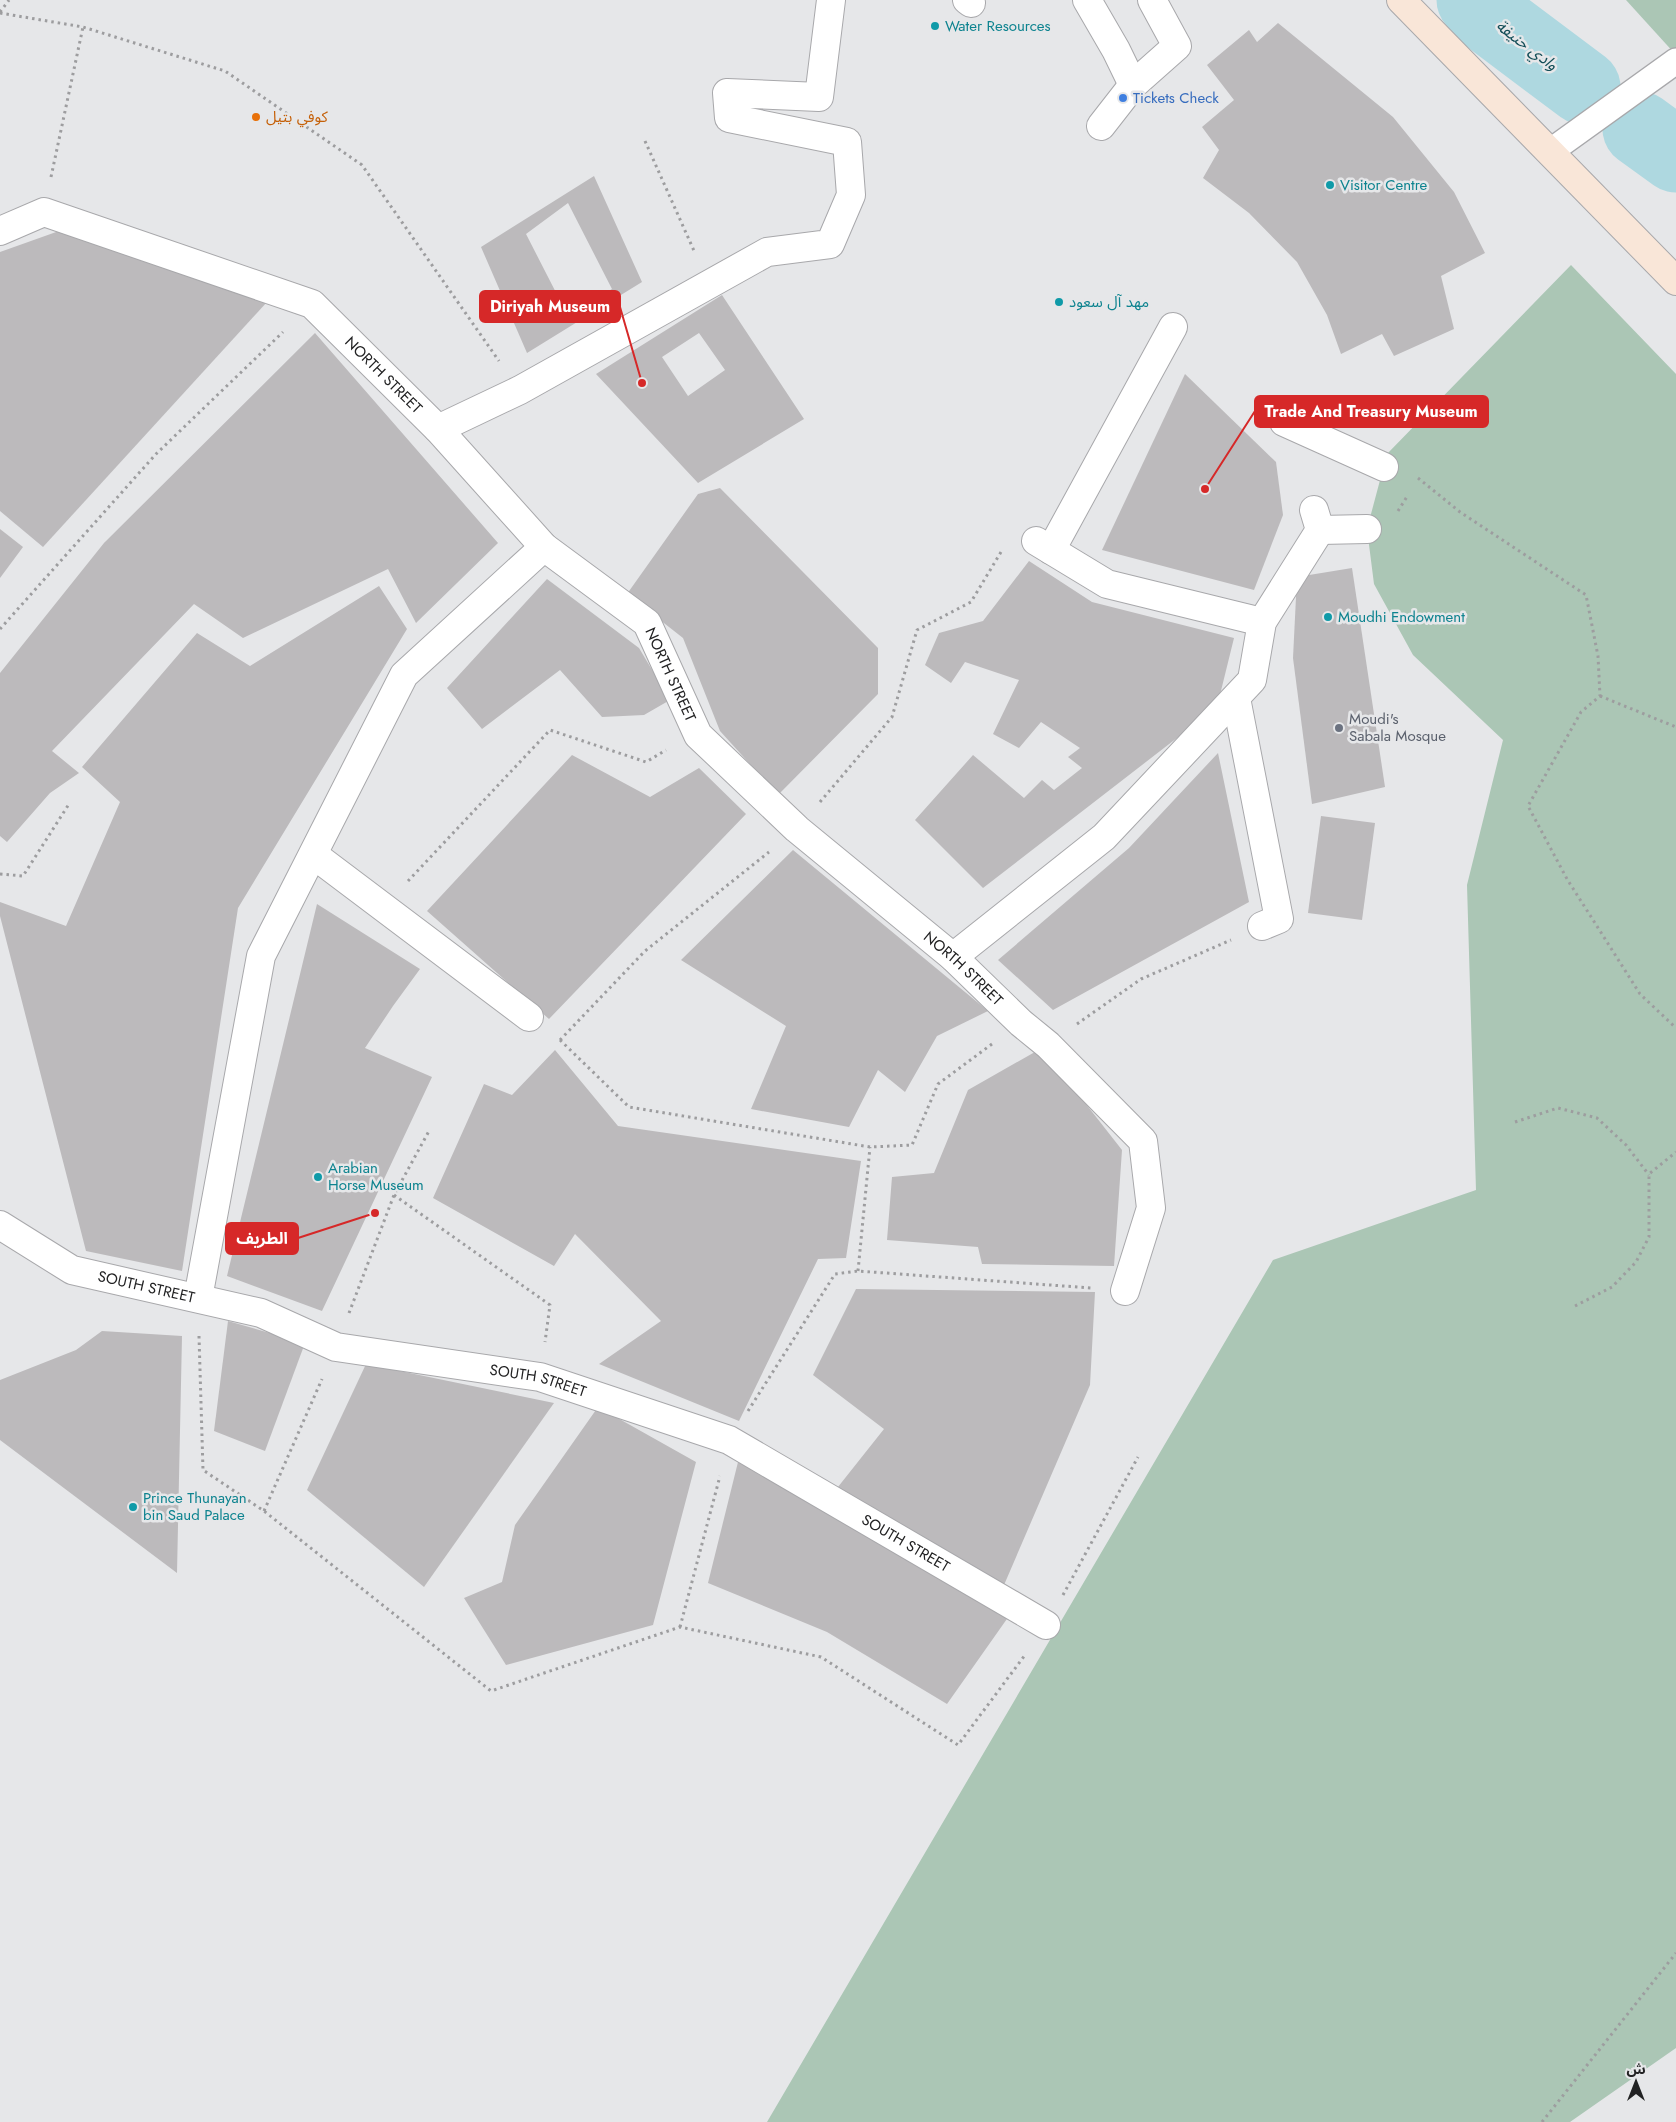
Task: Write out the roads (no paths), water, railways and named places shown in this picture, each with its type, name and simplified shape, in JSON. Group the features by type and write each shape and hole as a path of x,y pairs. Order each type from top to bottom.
{"main road":[{"path":"1401,0 1551,151 1676,281"}],"street":[{"path":"438,429 520,390 767,252 830,244 851,195 848,142 729,118 727,93 819,97 832,0"},
{"path":"1087,0 1116,50 1133,85"},
{"path":"1101,126 1133,85 1177,46 1152,0"},
{"name":"NORTH STREET","path":"0,231 44,212 312,304 438,429 544,547 647,623 697,733 797,830 953,957 1021,1023 1048,1045 1143,1140 1150,1208 1125,1291"},
{"path":"1173,327 1044,546 1107,584 1262,622"},
{"path":"1284,422 1384,466"},
{"path":"953,957 1104,837 1252,680 1262,622 1317,520 1367,529"},
{"path":"198,1298 261,956 404,675 544,547"},
{"path":"1236,698 1279,919 1262,926"},
{"path":"314,855 529,1017"},
{"name":"SOUTH STREET","path":"0,1224 72,1270 261,1313 336,1347 540,1377 729,1440 1046,1625"}],"lane":[{"path":"1551,151 1676,61"}],"waterway":[{"name":"وادي حنيفة","path":"1474,0 1491,18 1583,87"},
{"name":"وادي حنيفة","path":"1640,129 1676,155"}],"place":[{"name":"Water Resources","path":"935,26"},
{"name":"Tickets Check","path":"1123,98"},
{"name":"كوفي بتيل","path":"256,117"},
{"name":"Visitor Centre","path":"1330,185"},
{"name":"مهد آل سعود","path":"1059,302"},
{"name":"Diriyah Museum","path":"642,383"},
{"name":"Trade And Treasury Museum","path":"1205,489"},
{"name":"Moudhi Endowment","path":"1328,617"},
{"name":"Moudi's Sabala Mosque","path":"1339,728"},
{"name":"Arabian Horse Museum","path":"318,1177"},
{"name":"الطريف","path":"375,1213"},
{"name":"Prince Thunayan bin Saud Palace","path":"133,1507"}]}
